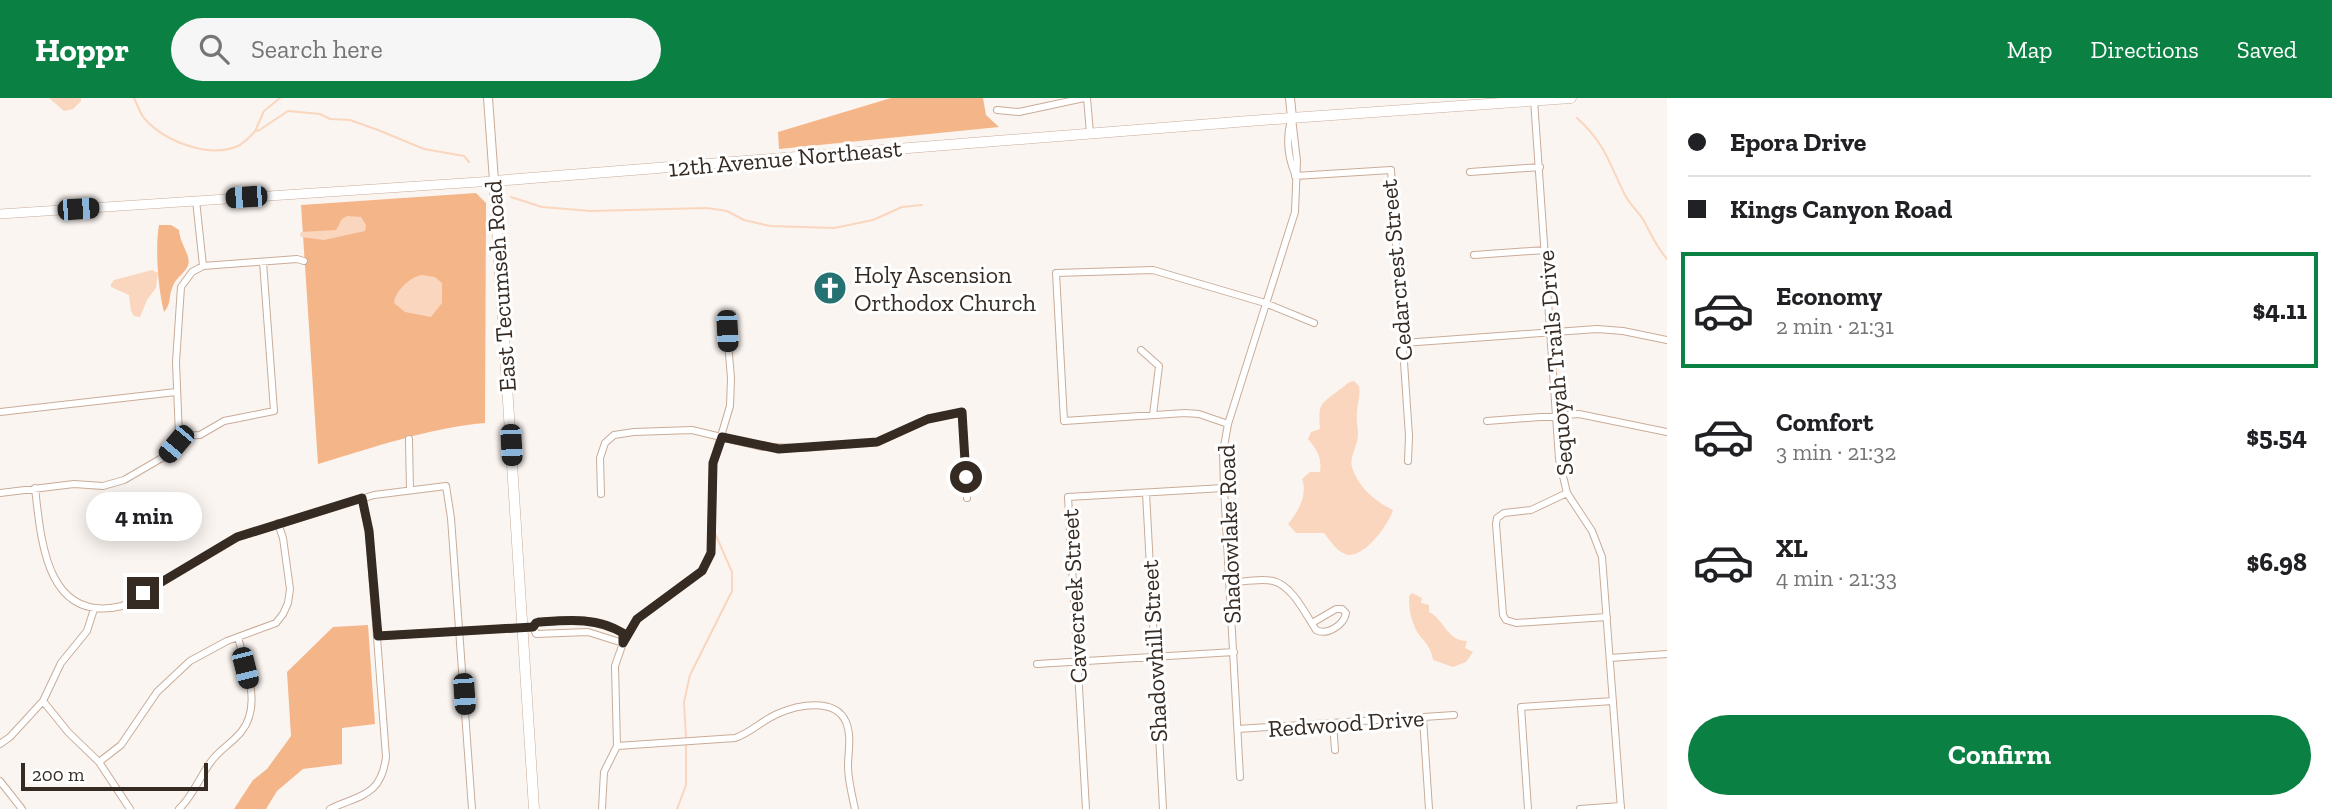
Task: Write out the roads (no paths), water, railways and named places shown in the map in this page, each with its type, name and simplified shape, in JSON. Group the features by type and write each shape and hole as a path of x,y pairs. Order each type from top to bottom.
{"main road":[{"name":"12th Avenue Northeast","path":"0,214 494,181 1571,98"},
{"name":"East Tecumseh Road","path":"494,181 528,628 534,809"}],"street":[{"name":"East Tecumseh Road","path":"488,98 494,181"},
{"path":"997,110 1019,112 1086,98 1090,133"},
{"path":"1290,98 1292,118"},
{"name":"Sequoyah Trails Drive","path":"1534,99 1559,459 1567,493 1592,531 1600,549 1604,571 1621,807"},
{"name":"Shadowlake Road","path":"1240,777 1223,452 1228,424 1295,212 1296,176 1290,162 1288,132 1292,118"},
{"path":"1470,172 1540,167"},
{"name":"Cedarcrest Street","path":"1296,176 1391,170 1409,436 1408,461"},
{"path":"196,200 203,266"},
{"path":"1475,256 1545,250"},
{"path":"0,493 74,484 114,484 166,455 179,436 176,362 181,287 192,272 203,266 297,259 304,261"},
{"path":"179,436 200,435 224,421 274,411 263,262"},
{"path":"1228,424 1193,413 1064,421 1056,273 1153,270 1265,303 1314,323"},
{"path":"602,809 604,772 617,746 615,666 623,643 637,619 702,571 711,553 713,463 730,406 731,378 727,331 732,314"},
{"path":"1403,343 1607,329 1667,340"},
{"path":"1141,350 1157,363 1160,369 1153,415"},
{"path":"0,412 176,392"},
{"path":"601,494 600,458 605,443 614,435 692,430 779,449 870,443 898,434 928,419 962,412 967,498"},
{"path":"1487,421 1556,415 1589,416 1667,432"},
{"path":"410,439 410,490"},
{"path":"36,488 41,536 52,575 61,590 94,609 122,606 237,537 362,498 387,492 446,486 451,518 472,809"},
{"name":"Cavecreek Street","path":"1086,809 1069,497 1224,488"},
{"name":"Shadowhill Street","path":"1146,493 1163,809"},
{"path":"1567,493 1539,508 1526,512 1504,513 1497,518 1502,610 1506,620 1516,623 1607,617"},
{"path":"330,809 365,796 380,779 386,757 369,531 362,498"},
{"path":"99,762 121,745 157,692 174,675 204,652 276,623 288,603 290,586 284,538 278,523"},
{"path":"1229,583 1270,580 1280,583 1318,631 1325,633 1342,621 1346,613 1342,609 1336,609 1312,623"},
{"path":"0,744 10,737 43,701 61,663 87,631 94,609"},
{"path":"378,636 528,628 539,622 590,621 623,633 623,643"},
{"path":"528,628 536,634 588,632 623,643"},
{"path":"179,809 215,757 242,731 251,712 250,687 238,637"},
{"path":"1037,664 1234,652"},
{"path":"1610,658 1667,654"},
{"path":"43,701 68,732 99,762 130,809"},
{"path":"1528,809 1521,707 1613,701"},
{"path":"617,746 735,738 751,733 776,715 810,706 827,706 838,712 846,721 849,736 849,781 855,809"},
{"name":"Redwood Drive","path":"1238,729 1454,715"},
{"path":"1423,718 1429,809"},
{"path":"1333,724 1335,750"},
{"path":"0,781 22,809"},
{"path":"1580,809 1621,807"}],"waterway":[{"path":"134,98 143,116 163,134 175,141 202,149 228,149 240,145 256,130 288,111 350,120 424,149 464,156 469,162"},
{"path":"256,129 264,111 280,98"},
{"path":"1577,118 1600,145 1627,199 1667,259"},
{"path":"511,197 542,207 591,211 707,208 727,211 744,220 770,226 834,228 873,220 902,207 922,205"},
{"path":"686,737 684,702 690,675 732,591 732,572 714,531"},
{"path":"677,809 686,785 686,743"}],"place":[{"name":"Holy Ascension Orthodox Church","path":"830,288"}]}
